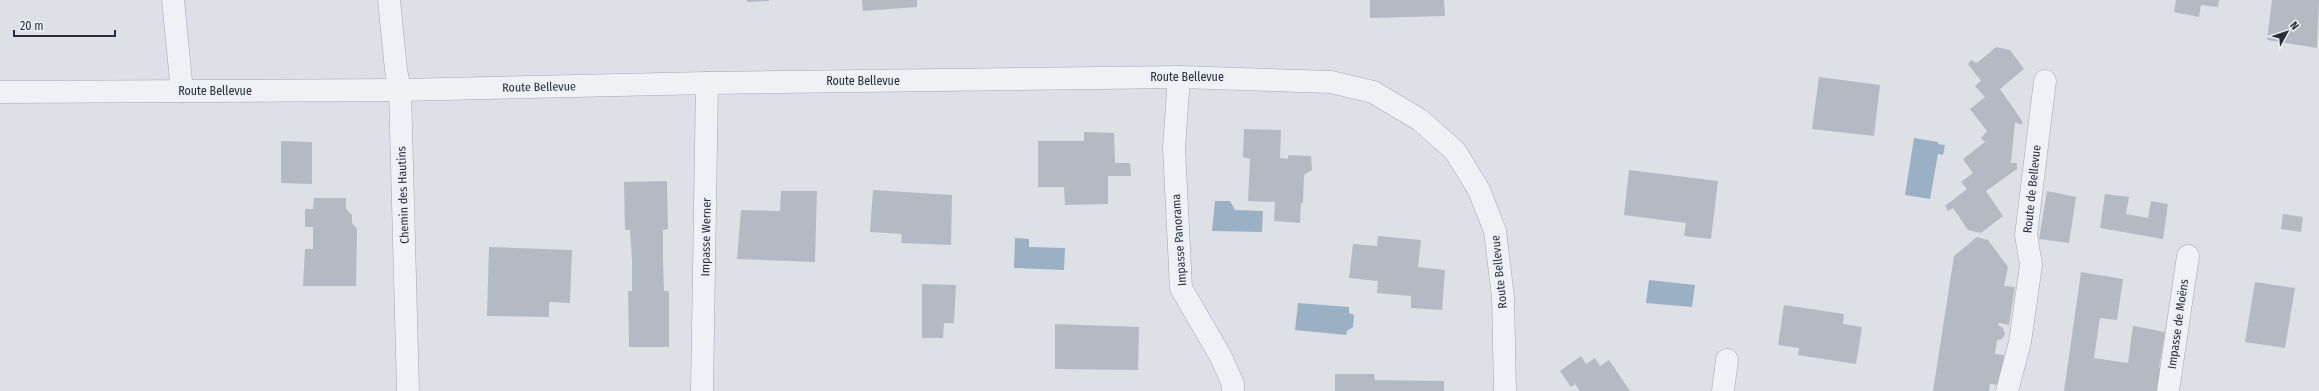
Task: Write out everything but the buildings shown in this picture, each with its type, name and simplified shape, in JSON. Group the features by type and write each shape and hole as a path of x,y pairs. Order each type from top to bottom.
{"street":[{"path":"173,0 182,91"},
{"name":"Chemin des Hautins","path":"389,0 396,70 400,90 408,391"},
{"name":"Route Bellevue","path":"0,92 400,90 708,82 1179,77 1331,82 1372,92 1420,120 1455,151 1479,190 1495,231 1503,297 1505,391"},
{"name":"Impasse Panorama","path":"1179,77 1174,148 1181,288 1221,357 1233,384 1233,391"},
{"name":"Route de Bellevue","path":"2007,391 2020,342 2031,265 2026,236 2045,81"},
{"name":"Impasse Werner","path":"702,391 708,82"},
{"name":"Impasse de Moëns","path":"2168,391 2188,256"},
{"path":"1723,391 1727,360"}],"water":[{"path":"1914,138 1938,142 1938,144 1945,145 1943,155 1938,154 1930,199 1905,195"},
{"path":"1215,201 1230,201 1235,210 1263,211 1262,232 1212,231"},
{"path":"1015,238 1029,239 1029,247 1065,248 1064,270 1014,268"},
{"path":"1649,280 1695,285 1692,307 1646,303"},
{"path":"1298,303 1349,307 1349,313 1354,315 1353,327 1347,331 1346,335 1295,330"}]}
